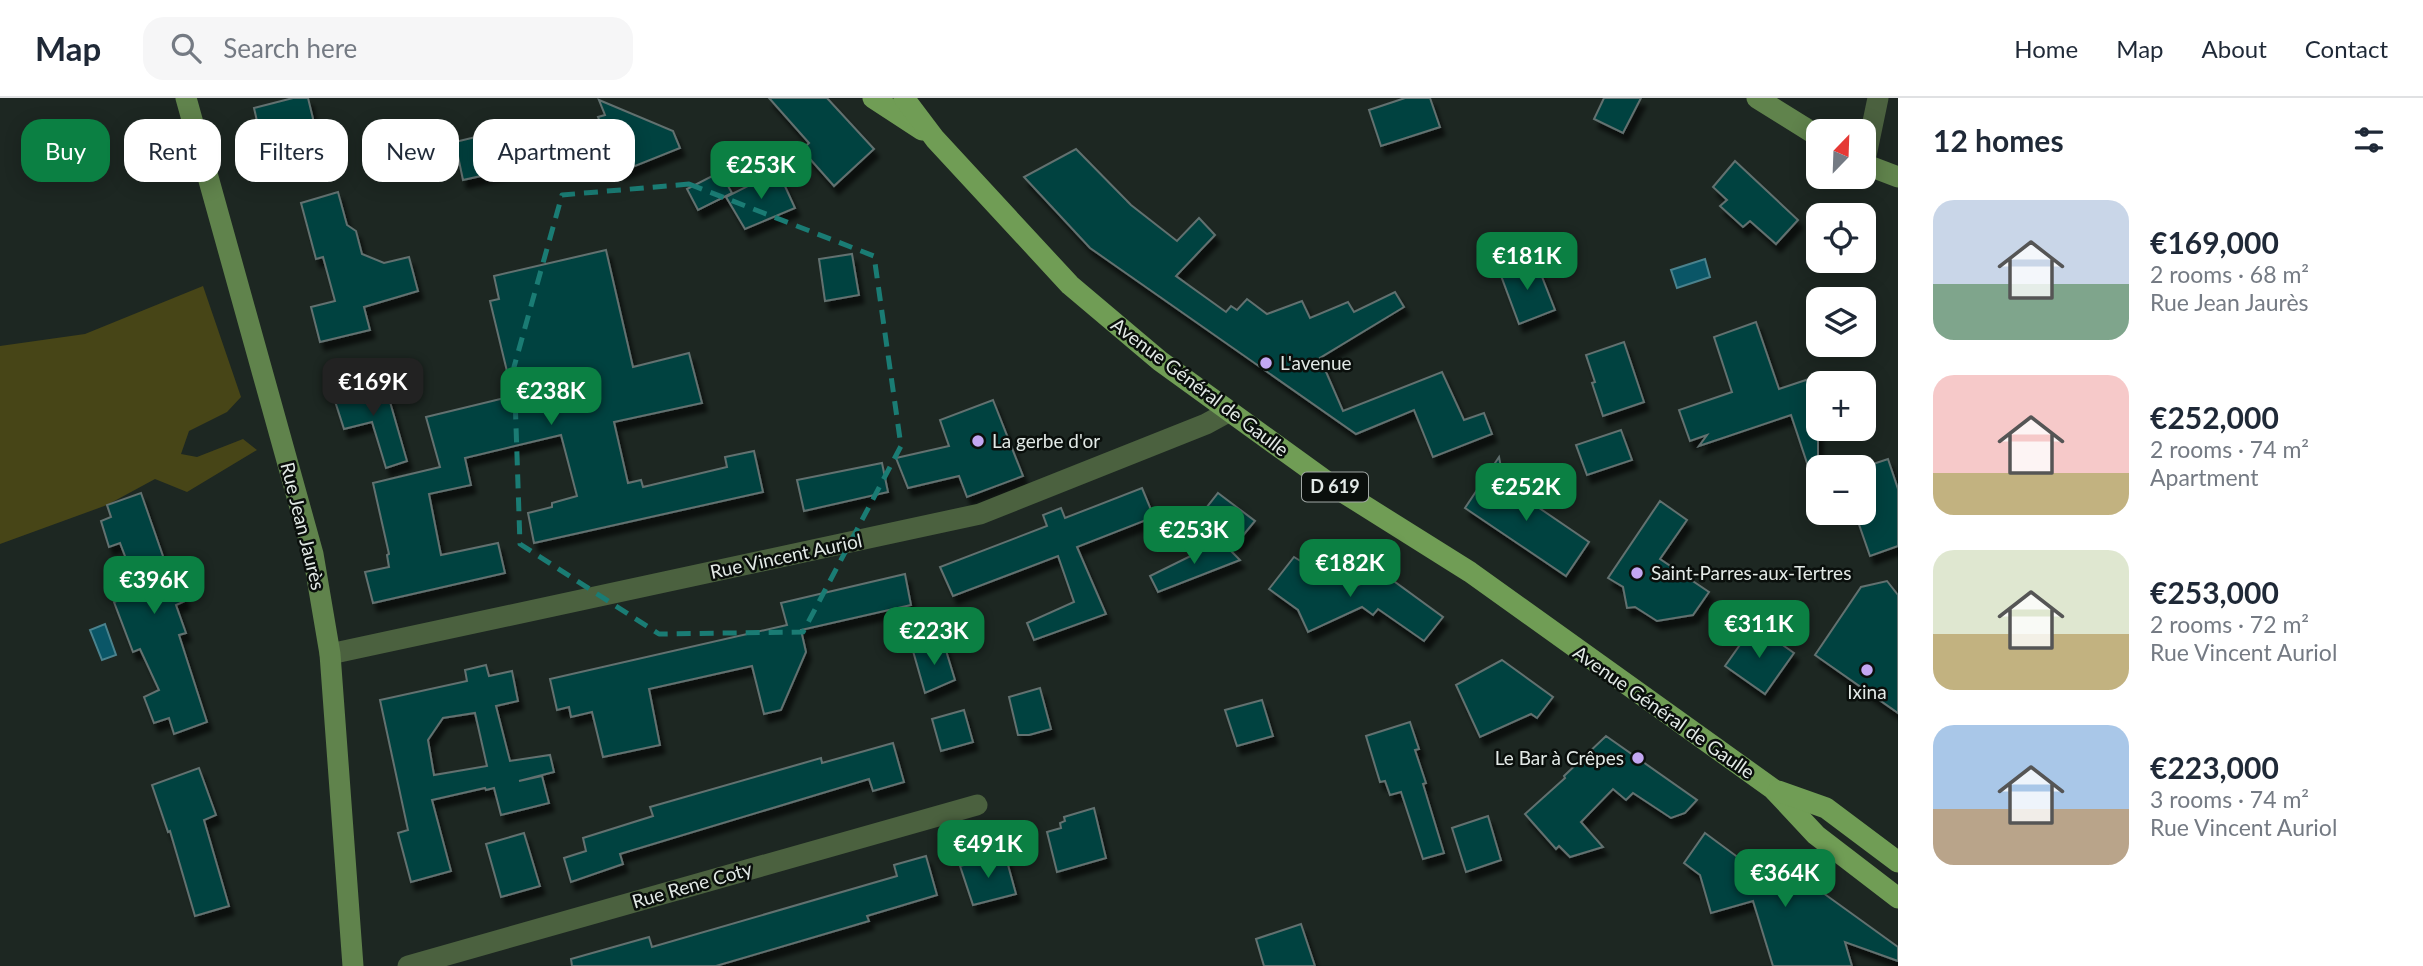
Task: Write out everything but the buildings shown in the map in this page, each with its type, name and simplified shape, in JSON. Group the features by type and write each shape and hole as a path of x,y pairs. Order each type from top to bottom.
{"main road":[{"name":"Avenue Général de Gaulle","path":"873,98 935,139"},
{"name":"Avenue Général de Gaulle","path":"904,98 935,139 1070,285 1160,361 1333,486 1470,572 1773,789 1816,835 1898,898"},
{"name":"Avenue Général de Gaulle","path":"1773,789 1826,808 1898,862"}],"street":[{"name":"Rue Jean Jaurès","path":"187,98 313,554 330,654 353,966"},
{"path":"1757,98 1806,129"},
{"path":"1874,119 1878,98"},
{"path":"1876,169 1898,177"},
{"name":"Rue Vincent Auriol","path":"330,654 980,514 1206,424 1228,412"},
{"name":"Rue Rene Coty","path":"408,966 977,805"}],"highlighted area":[{"path":"689,184 874,256 901,446 803,632 659,634 520,544 514,367 562,195"}],"shaded area":[{"path":"203,286 241,397 227,412 189,431 181,454 197,457 243,439 257,450 187,492 155,479 107,505 0,544 0,346 85,334"}],"water":[{"path":"1705,259 1710,277 1677,288 1671,270"},
{"path":"105,624 116,655 102,660 90,630"}],"place":[{"name":"L'avenue","path":"1266,363"},
{"name":"La gerbe d'or","path":"978,441"},
{"name":"Saint-Parres-aux-Tertres","path":"1637,573"},
{"name":"Ixina","path":"1867,670"},
{"name":"Le Bar à Crêpes","path":"1638,758"}]}
